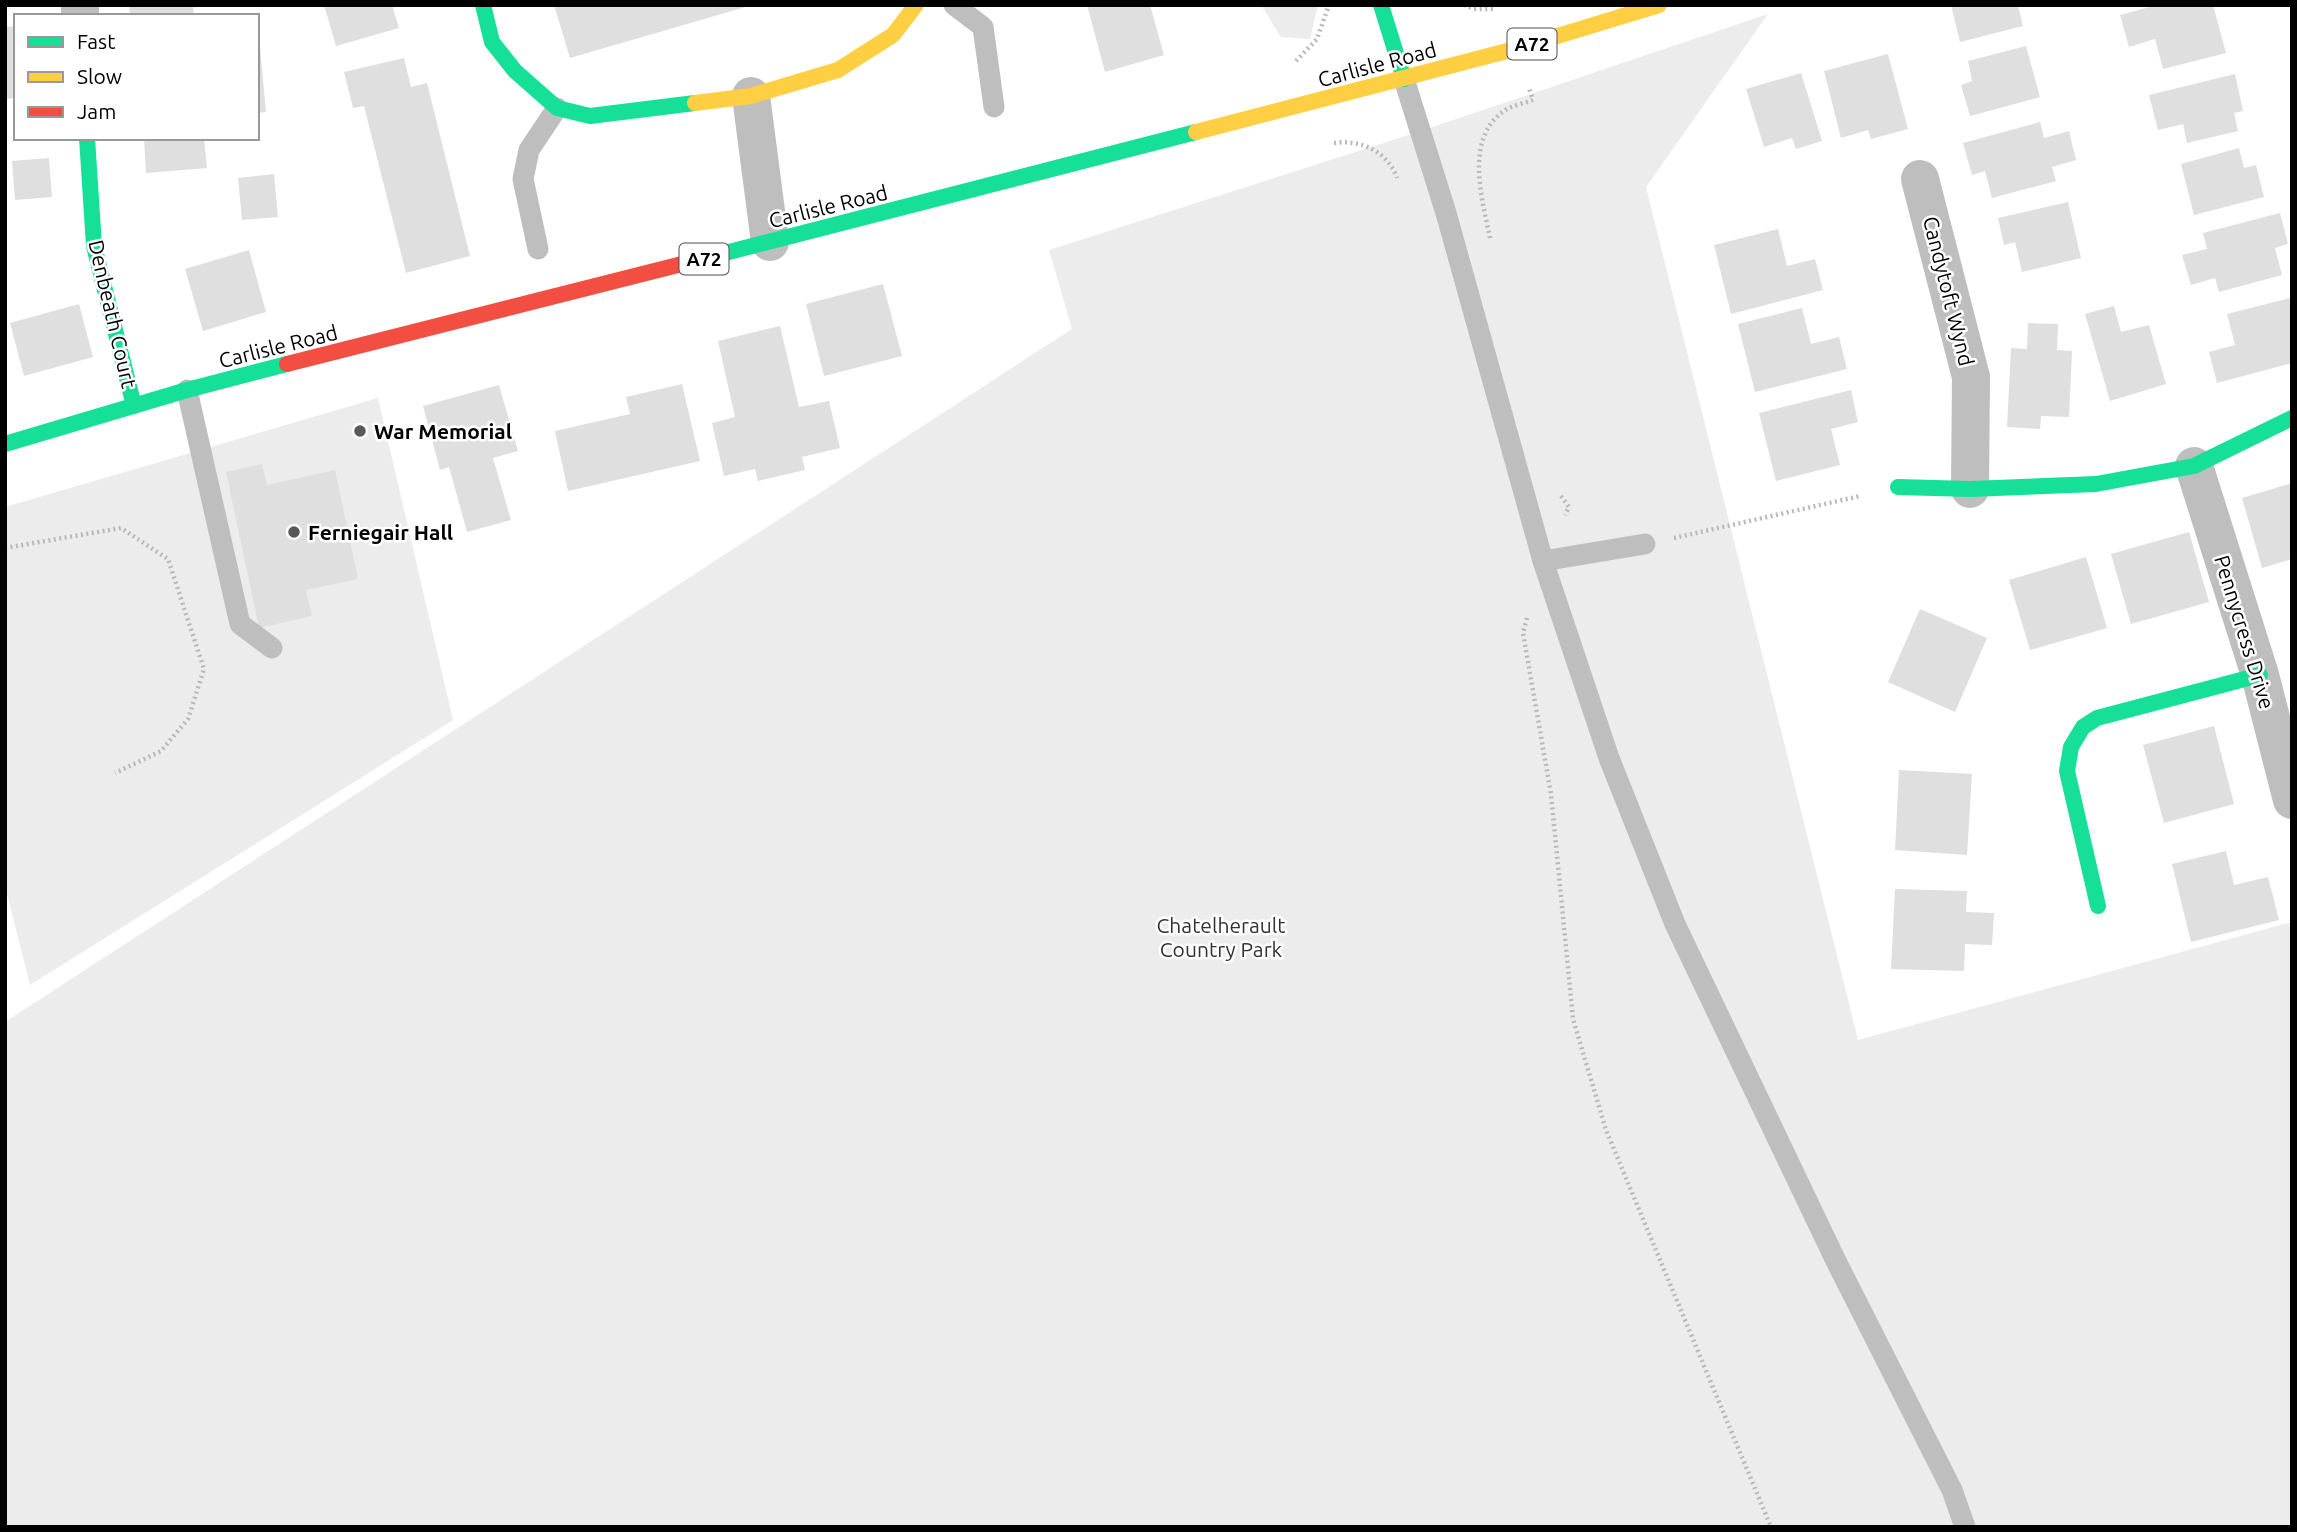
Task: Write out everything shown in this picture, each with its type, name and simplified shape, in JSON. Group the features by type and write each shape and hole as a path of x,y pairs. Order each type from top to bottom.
{"main road":[{"path":"483,5 492,42 515,71 557,108 590,116 751,96 838,70 893,35 916,5"},
{"path":"1381,5 1404,79"},
{"name":"Carlisle Road","path":"5,444 187,390 1404,79 1660,5"},
{"name":"Denbeath Court","path":"87,140 94,246 134,406"},
{"path":"1898,487 1970,489 2096,484 2194,466 2292,418"},
{"path":"2098,906 2067,771 2071,747 2083,727 2097,718 2260,675"}],"street":[{"path":"751,96 770,242"},
{"name":"Candytoft Wynd","path":"1920,179 1971,377 1970,489"},
{"name":"Pennycress Drive","path":"2194,466 2260,675 2292,800"}],"lane":[{"path":"954,5 983,27 994,107"},
{"path":"1404,79 1446,213 1543,561 1609,758 1675,923 1836,1261 1952,1490 1965,1527"},
{"path":"538,249 523,179 529,150 557,108"},
{"path":"187,390 240,624 272,648"},
{"path":"1543,561 1646,544"}],"path":[{"path":"1464,5 1474,9 1503,9 1534,100 1507,109 1488,127 1480,153 1480,183 1491,241"},
{"path":"1646,544 1898,487"},
{"path":"1556,489 1569,508 1543,561 1523,633 1551,794 1573,1020 1606,1130 1771,1527"},
{"path":"5,548 121,528 168,559 204,669 188,719 161,751 115,773"}],"green space":[{"path":"1261,5 1318,5 1310,39 1281,37"},
{"name":"Chatelherault Country Park","path":"1768,14 1646,187 1858,1040 2292,922 2292,1527 5,1527 5,1022 1072,329 1049,250 1421,131"},
{"path":"378,398 453,720 30,985 5,886 5,507"}],"building":[{"path":"129,5 193,5 194,14 130,14"},
{"path":"324,5 392,5 399,28 336,46"},
{"path":"554,5 748,5 749,6 570,58"},
{"path":"1087,5 1150,5 1164,55 1105,72"},
{"path":"1951,5 2018,5 2023,26 1960,42"},
{"path":"2157,5 2213,5 2226,53 2163,69 2155,39 2129,47 2120,15"},
{"path":"14,26 14,98 5,99 5,27"},
{"path":"259,36 266,112 259,113"},
{"path":"2026,46 2040,97 1970,116 1961,85 1972,81 1968,61"},
{"path":"1888,54 1908,129 1871,139 1868,130 1841,138 1824,71"},
{"path":"404,58 411,87 427,83 470,256 406,273 364,106 353,108 344,72"},
{"path":"1801,73 1822,141 1796,149 1792,138 1764,147 1746,89"},
{"path":"2235,74 2243,111 2234,113 2238,131 2187,143 2183,124 2158,130 2149,95"},
{"path":"2040,122 2044,138 2069,131 2076,160 2052,167 2056,181 1992,198 1985,171 1972,175 1963,143"},
{"path":"144,140 204,140 207,168 146,173"},
{"path":"2239,148 2244,168 2256,165 2264,197 2194,215 2181,164"},
{"path":"49,158 52,197 15,200 12,161"},
{"path":"274,174 278,217 242,220 238,178"},
{"path":"2068,202 2081,258 2022,272 2015,242 2004,245 1998,218"},
{"path":"2280,213 2288,244 2275,248 2282,275 2219,292 2215,278 2191,285 2182,255 2207,249 2203,233"},
{"path":"1778,229 1787,266 1815,259 1823,290 1731,314 1714,245"},
{"path":"249,250 266,312 203,331 185,269"},
{"path":"883,284 902,356 824,376 806,304"},
{"path":"2290,298 2292,363 2217,383 2209,352 2235,345 2227,314"},
{"path":"79,304 93,357 24,376 10,323"},
{"path":"2114,306 2121,332 2149,325 2166,384 2110,401 2085,314"},
{"path":"1802,308 1811,344 1839,337 1847,369 1755,392 1738,324"},
{"path":"2028,323 2058,324 2057,350 2072,351 2069,417 2041,416 2040,429 2007,427 2011,348 2027,349"},
{"path":"780,326 799,407 829,401 840,448 802,457 805,470 758,481 755,469 724,476 712,423 735,417 718,341"},
{"path":"682,384 700,461 568,491 555,431 630,414 626,397"},
{"path":"499,385 518,451 493,458 511,520 467,532 449,467 440,470 423,406"},
{"path":"1851,390 1858,422 1831,429 1840,465 1776,481 1759,413"},
{"name":"Ferniegair Hall","path":"262,464 267,485 335,470 358,579 306,590 312,616 259,628 226,472"},
{"path":"2292,483 2292,559 2262,568 2242,498"},
{"path":"2189,532 2209,602 2131,624 2111,554"},
{"path":"2086,557 2107,628 2030,650 2009,580"},
{"path":"1920,609 1987,638 1955,712 1888,682"},
{"path":"2214,726 2234,804 2164,823 2143,745"},
{"path":"1899,770 1972,774 1967,855 1895,850"},
{"path":"2226,851 2234,885 2268,877 2279,920 2191,942 2172,864"},
{"path":"1895,889 1967,891 1966,912 1994,913 1992,945 1965,944 1964,971 1891,969"}],"traffic: fast":[{"path":"483,5 492,42 515,71 557,108 590,116 695,103"},
{"path":"1381,5 1404,79"},
{"path":"682,264 1196,132"},
{"path":"87,140 94,246 134,406"},
{"path":"5,444 187,390 287,364"},
{"path":"1898,487 1970,489 2096,484 2194,466 2292,418"},
{"path":"2098,906 2067,771 2071,747 2083,727 2097,718 2260,675"}],"traffic: slow":[{"path":"695,103 751,96 838,70 893,35 916,5"},
{"path":"1196,132 1515,49 1659,5"}],"traffic: jam":[{"path":"287,364 682,264"}],"place":[{"name":"War Memorial","path":"360,431"},
{"name":"Ferniegair Hall","path":"294,532"}]}
